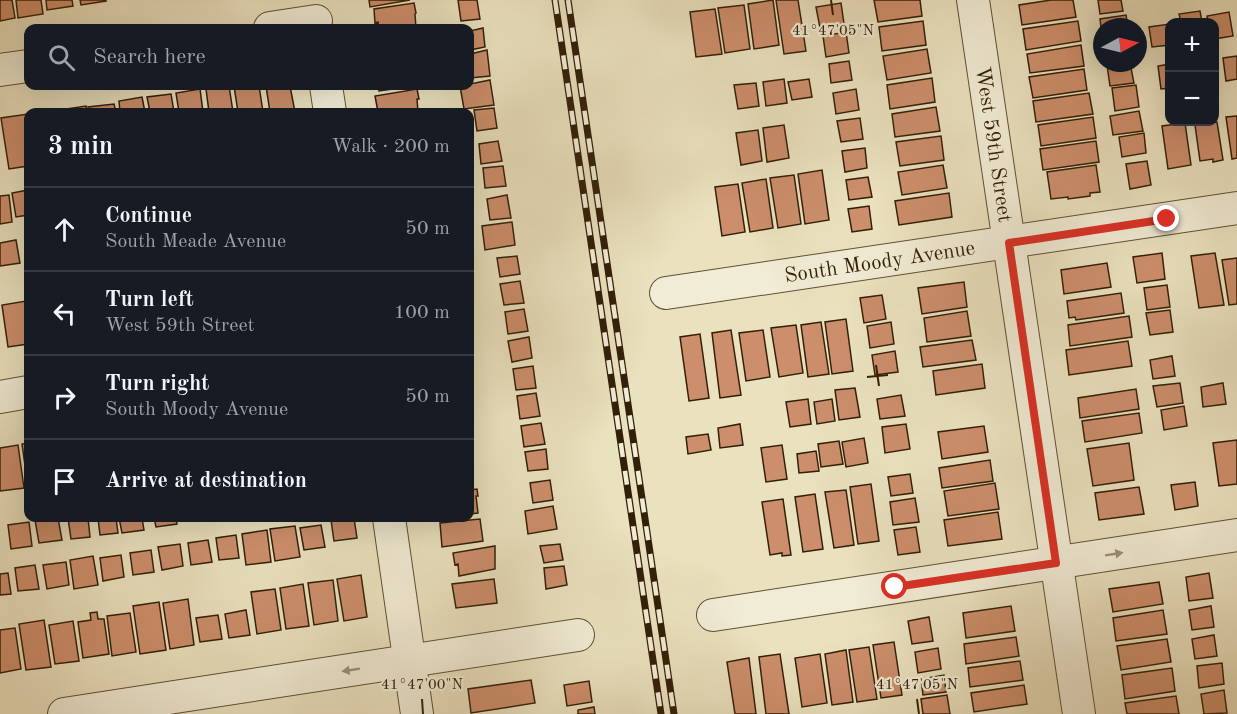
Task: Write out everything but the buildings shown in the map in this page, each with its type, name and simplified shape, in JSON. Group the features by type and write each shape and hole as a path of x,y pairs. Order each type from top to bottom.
{"street":[{"name":"West 59th Street","path":"973,0 1080,714"},
{"path":"286,24 315,17"},
{"path":"0,70 24,67"},
{"path":"327,90 329,108"},
{"name":"South Moody Avenue","path":"666,293 1237,208"},
{"path":"0,397 24,393"},
{"path":"390,522 417,714"},
{"path":"713,615 1237,535"},
{"path":"64,714 578,635"}],"railway":[{"path":"555,0 661,714"},
{"path":"568,0 674,714"}],"route":[{"path":"895,587 1056,563 1009,243 1167,219"}]}
